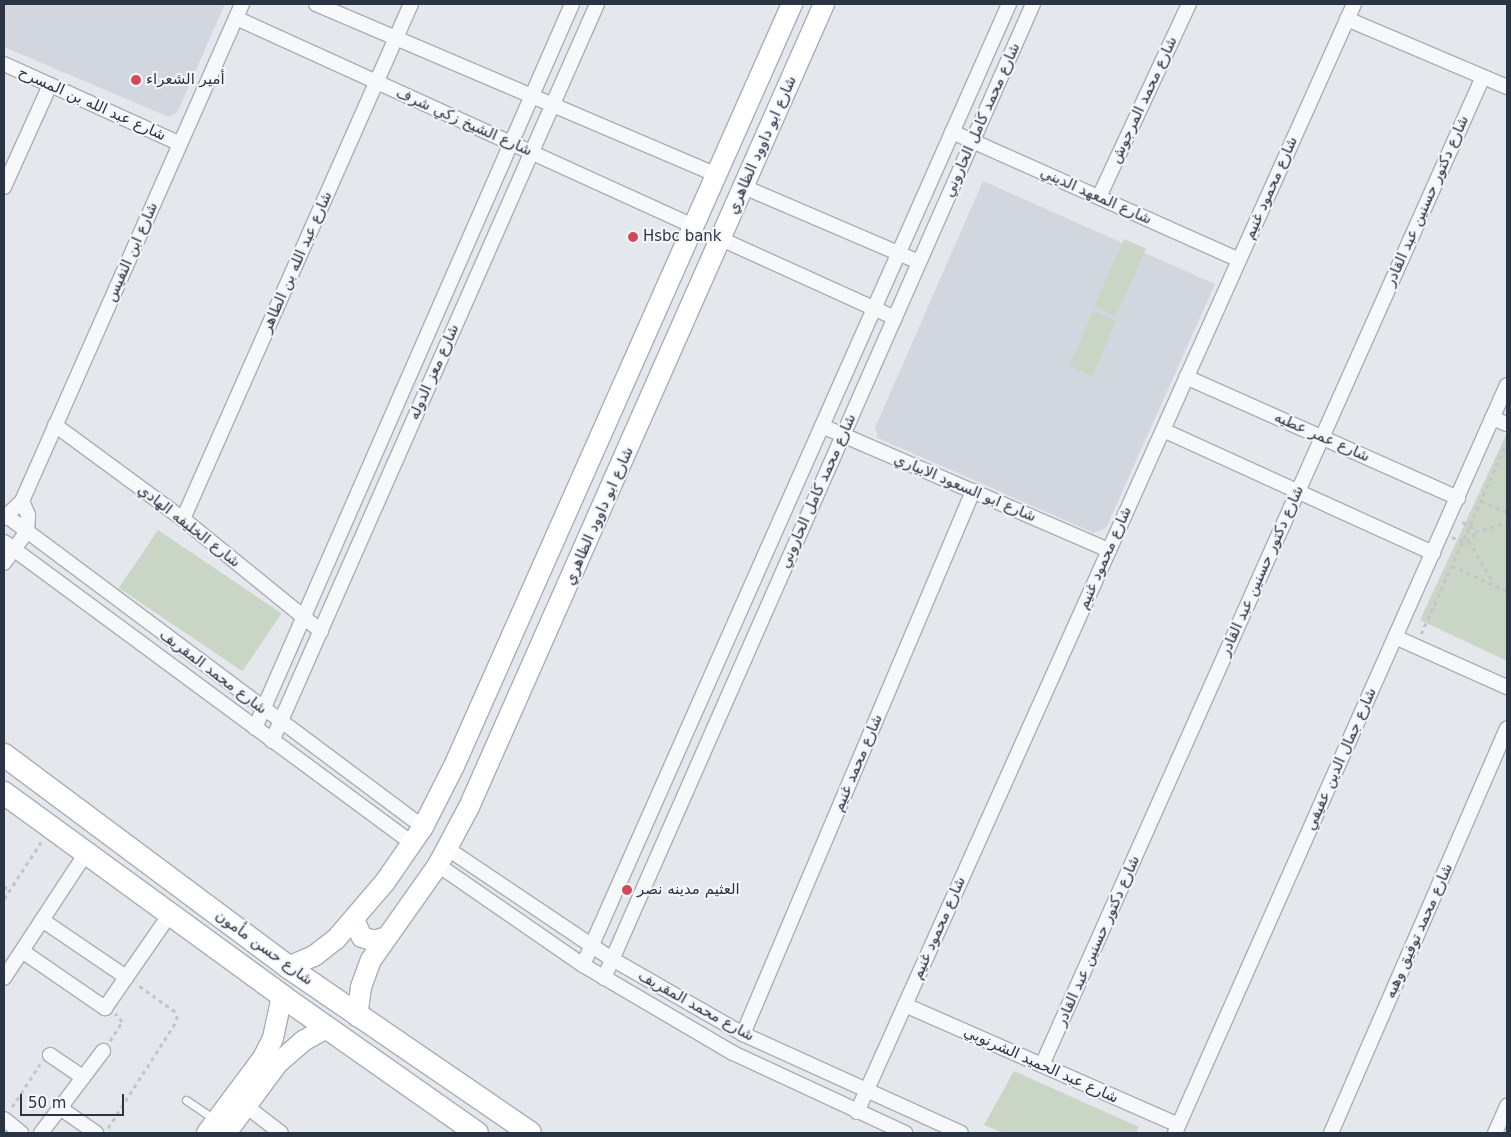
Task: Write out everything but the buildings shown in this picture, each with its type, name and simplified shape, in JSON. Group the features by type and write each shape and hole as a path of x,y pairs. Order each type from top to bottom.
{"main road":[{"name":"شارع حسن مأمون","path":"4,755 288,967 530,1133"},
{"name":"شارع حسن مأمون","path":"4,793 326,1028 477,1133"}],"street":[{"name":"شارع ابن النفيس","path":"4,516 22,501 242,4"},
{"path":"316,4 716,175"},
{"name":"شارع عبد الله بن الطاهر","path":"183,519 411,4"},
{"name":"شارع معز الدوله","path":"255,728 572,4"},
{"name":"شارع معز الدوله","path":"272,741 596,4"},
{"name":"شارع ابو داوود الظاهري","path":"288,967 326,948 354,920 418,836 454,766 792,4"},
{"name":"شارع ابو داوود الظاهري","path":"357,1016 365,973 384,938 443,857 552,621 824,4"},
{"name":"شارع محمد كامل الحاروني","path":"583,965 1009,4"},
{"name":"شارع محمد كامل الحاروني","path":"604,978 1033,4"},
{"name":"شارع محمد المرجوش","path":"1099,197 1189,4"},
{"name":"شارع محمود غنيم","path":"857,1112 1354,4"},
{"name":"شارع الشيخ زكي شرف","path":"236,18 693,226"},
{"path":"1347,19 1507,87"},
{"name":"شارع عبد الله بن المسرح","path":"4,64 180,144"},
{"name":"شارع دكتور حسنين عبد القادر","path":"1042,1066 1482,77"},
{"path":"4,188 50,85"},
{"name":"شارع المعهد الديني","path":"952,132 1239,260"},
{"path":"744,187 919,262"},
{"path":"721,239 895,318"},
{"name":"شارع عمر عطيه","path":"1186,377 1458,498"},
{"name":"شارع جمال الدين عفيفي","path":"1177,1129 1507,385"},
{"path":"1492,418 1507,424"},
{"name":"شارع الخليفه الهادي","path":"55,425 183,519 321,631"},
{"name":"شارع ابو السعود الابياري","path":"822,426 1109,550"},
{"path":"1162,430 1432,554"},
{"name":"شارع محمد غنيم","path":"743,1034 972,491"},
{"path":"4,563 9,545 27,531 28,515 22,501"},
{"name":"شارع محمد المقريف","path":"4,516 27,531 280,723 418,836"},
{"name":"شارع محمد المقريف","path":"9,545 272,741 418,836"},
{"path":"524,608 552,621"},
{"path":"1395,637 1507,687"},
{"name":"شارع محمد توفيق وهبه","path":"1331,1133 1507,730"},
{"path":"5,974 86,853"},
{"name":"شارع محمد المقريف","path":"443,857 592,944 612,959 743,1034 866,1092 961,1133"},
{"name":"شارع محمد المقريف","path":"443,857 583,965 604,978 733,1053 905,1133"},
{"path":"22,951 105,1008 170,914"},
{"path":"42,920 126,977"},
{"path":"354,920 362,937 374,941 384,938"},
{"path":"216,1129 246,1106 277,1052 282,996"},
{"name":"شارع عبد الحميد الشرنوبي","path":"904,1005 1042,1066 1177,1129"},
{"path":"216,1129 277,1052 326,1028"},
{"path":"42,1133 103,1051"},
{"path":"50,1056 83,1077"},
{"path":"246,1106 281,1133"},
{"path":"1495,1133 1507,1106"},
{"path":"60,1108 96,1133"},
{"path":"6,1115 22,1133"}],"lane":[{"path":"186,1100 216,1129"}],"path":[{"path":"1416,647 1507,442"},
{"path":"1480,501 1507,512"},
{"path":"1449,516 1470,525 1475,532"},
{"path":"1469,541 1475,532 1507,522"},
{"path":"1442,534 1469,541"},
{"path":"1469,541 1494,585"},
{"path":"1452,566 1506,590 1507,584"},
{"path":"4,899 51,827"},
{"path":"4,886 10,890"},
{"path":"104,1133 177,1020 175,1012 126,977"},
{"path":"103,1051 123,1021 105,1008"},
{"path":"6,1115 46,1056 50,1056"}],"shaded area":[{"name":"أمير الشعراء","path":"4,4 225,4 177,113 169,117 4,47"},
{"path":"983,181 1215,284 1106,528 1094,533 878,438 875,428"}],"green space":[{"path":"1124,239 1146,249 1116,316 1094,307"},
{"path":"1093,311 1116,321 1093,376 1070,366"},
{"path":"1507,436 1507,661 1420,620"},
{"path":"158,530 282,613 242,671 119,588"},
{"path":"1014,1071 1139,1127 1136,1133 1004,1133 984,1125"}],"place":[{"name":"أمير الشعراء","path":"136,80"},
{"name":"Hsbc bank","path":"633,237"},
{"name":"العثيم مدينه نصر","path":"627,890"}]}
